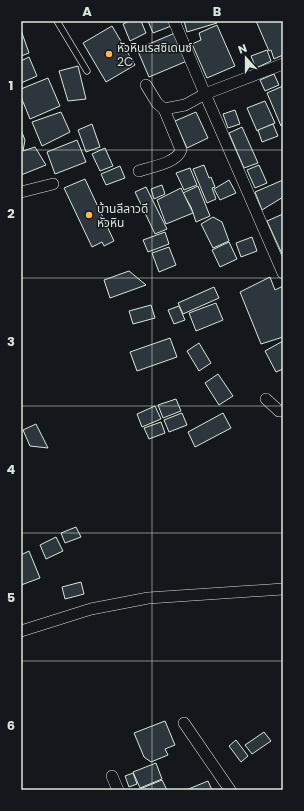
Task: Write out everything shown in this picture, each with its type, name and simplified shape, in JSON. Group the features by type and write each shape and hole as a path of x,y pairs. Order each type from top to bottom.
{"street":[{"path":"174,21 283,273"},
{"path":"164,109 185,105 205,94 283,64"},
{"path":"139,171 172,160 179,155 181,150 164,109 157,103 146,84"},
{"path":"21,192 53,184"},
{"path":"266,399 278,411 283,411"},
{"path":"21,631 91,609 148,598 283,589"},
{"path":"184,723 230,790"},
{"path":"112,776 118,790"}],"lane":[{"path":"57,21 87,72"}],"building":[{"path":"130,21 141,21 146,33 130,41 123,24"},
{"path":"148,21 172,21 174,25 153,33"},
{"path":"184,21 216,21 217,23 187,32"},
{"path":"256,21 283,21 283,55 274,59"},
{"path":"217,25 235,66 207,78 192,44 201,40 199,33"},
{"name":"หัวหินเรสซิเดนซ์ 2C","path":"112,26 135,65 106,82 83,43"},
{"path":"21,30 29,53 21,56"},
{"path":"175,33 187,61 149,77 137,49"},
{"path":"267,50 271,61 256,68 251,56"},
{"path":"29,57 37,76 21,83 21,61"},
{"path":"78,66 86,99 68,101 59,71"},
{"path":"274,74 279,85 265,91 260,80"},
{"path":"48,78 60,106 30,119 21,97 21,89"},
{"path":"283,86 283,125 281,126 267,93"},
{"path":"265,101 275,123 257,131 247,108"},
{"path":"235,110 240,124 228,128 223,114"},
{"path":"61,112 70,132 42,146 32,122"},
{"path":"196,112 208,138 187,148 175,121"},
{"path":"92,124 100,147 86,152 78,130"},
{"path":"273,124 278,136 262,142 258,130"},
{"path":"242,127 258,163 244,168 229,133"},
{"path":"21,130 25,140 23,151 35,147 46,165 21,175"},
{"path":"77,140 86,162 55,174 47,152"},
{"path":"105,148 113,166 100,171 92,154"},
{"path":"204,165 209,178 211,177 215,187 212,188 216,199 207,203 193,169"},
{"path":"259,165 267,183 255,188 247,170"},
{"path":"120,166 125,178 106,185 101,174"},
{"path":"190,168 197,185 184,190 176,173"},
{"name":"บ้านลีลาวดี หัวหิน","path":"85,179 114,241 104,246 102,242 92,247 64,188"},
{"path":"229,180 236,193 220,200 214,189"},
{"path":"283,180 283,197 262,210 255,192"},
{"path":"162,185 165,194 154,199 151,189"},
{"path":"198,186 210,216 196,222 191,207 183,193"},
{"path":"146,187 167,229 155,234 135,192"},
{"path":"181,188 193,213 166,224 157,200"},
{"path":"283,214 283,256 267,221"},
{"path":"213,217 222,222 229,241 213,248 201,224"},
{"path":"165,232 169,244 148,252 143,240"},
{"path":"252,237 257,251 241,257 236,243"},
{"path":"229,242 237,259 220,267 212,250"},
{"path":"169,247 176,265 159,272 152,253"},
{"path":"129,271 146,285 110,298 104,280"},
{"path":"270,277 275,290 283,286 283,337 261,344 240,292"},
{"path":"214,287 219,298 183,314 178,303"},
{"path":"216,303 223,320 196,331 189,313"},
{"path":"151,305 155,318 133,324 129,311"},
{"path":"179,306 185,320 174,324 168,310"},
{"path":"170,338 177,357 137,371 130,352"},
{"path":"283,341 283,369 276,372 265,351"},
{"path":"199,343 211,363 199,371 187,351"},
{"path":"218,374 233,396 219,405 205,383"},
{"path":"176,399 181,411 163,418 158,405"},
{"path":"155,406 161,419 142,427 137,414"},
{"path":"182,413 187,425 169,432 164,420"},
{"path":"223,413 231,428 195,447 188,432"},
{"path":"161,422 165,433 149,439 144,428"},
{"path":"36,424 48,448 30,446 23,430"},
{"path":"76,527 81,537 65,543 61,533"},
{"path":"56,537 63,551 46,559 40,545"},
{"path":"29,551 40,578 21,585 21,555"},
{"path":"81,582 84,594 65,599 62,587"},
{"path":"165,721 175,745 165,749 168,755 151,762 144,757 134,733"},
{"path":"264,732 271,741 252,754 245,745"},
{"path":"236,740 248,756 241,762 229,746"},
{"path":"156,763 162,779 140,788 133,772"},
{"path":"133,773 137,784 129,787 125,776"},
{"path":"162,780 167,790 140,789"},
{"path":"208,781 212,790 186,790"}],"place":[{"name":"หัวหินเรสซิเดนซ์ 2C","path":"109,54"},
{"name":"บ้านลีลาวดี หัวหิน","path":"89,215"}]}
